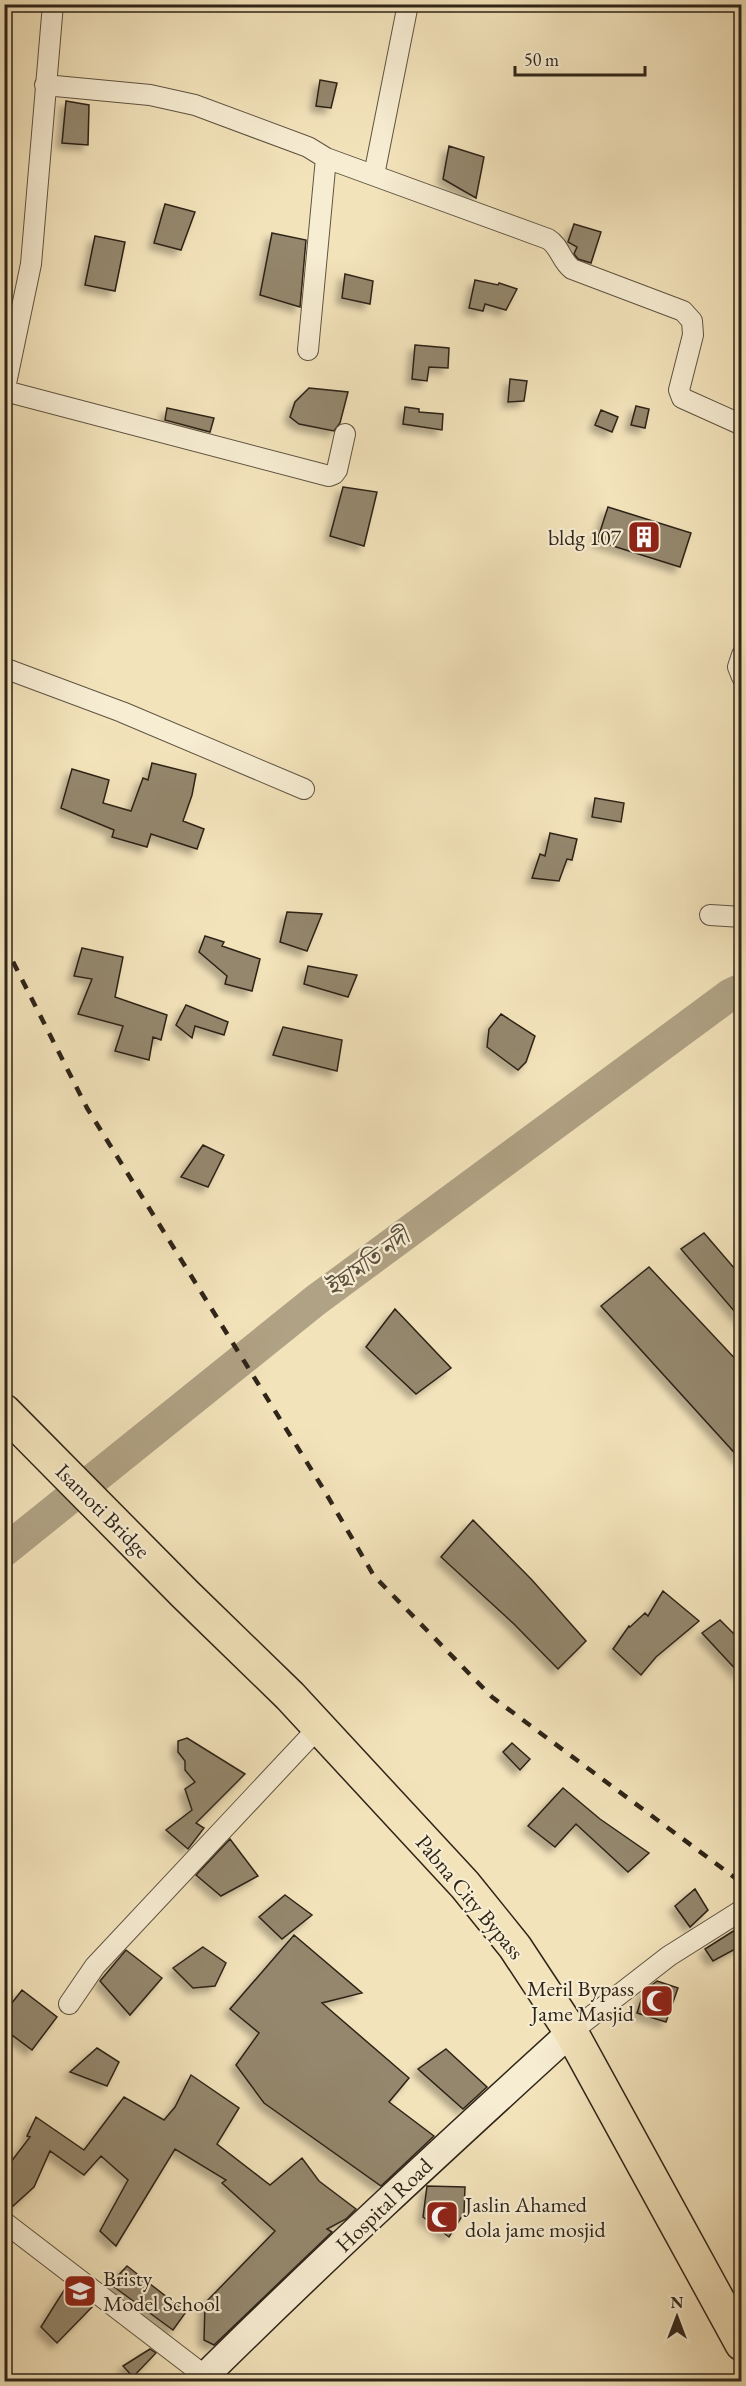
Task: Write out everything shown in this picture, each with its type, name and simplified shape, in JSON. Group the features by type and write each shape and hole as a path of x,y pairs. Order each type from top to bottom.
{"highway":[{"name":"Isamoti Bridge","path":"13,1420 185,1594"},
{"name":"Pabna City Bypass","path":"185,1594 319,1727 465,1884 515,1947 571,2032 741,2344"}],"main road":[{"name":"Hospital Road","path":"202,2379 368,2218 571,2032"}],"street":[{"path":"53,4 31,264 5,392 329,476 337,470 345,434"},
{"path":"374,175 408,4"},
{"path":"45,85 150,95 195,105 308,147 326,158 548,239 556,246 565,264 572,268 683,311 692,321 693,335 679,390 682,398 741,425"},
{"path":"308,350 326,158"},
{"path":"741,655 738,667 741,677"},
{"path":"4,668 142,720 304,789"},
{"path":"710,915 741,917"},
{"path":"69,2004 96,1966 319,1727"},
{"path":"571,2032 669,1956 741,1910"},
{"path":"4,2222 202,2379"}],"building":[{"path":"320,80 337,83 331,108 316,106"},
{"path":"66,101 89,105 88,145 62,143"},
{"path":"449,146 484,157 476,198 443,179"},
{"path":"165,204 195,212 181,250 154,243"},
{"path":"574,224 601,232 591,263 578,259 574,254 577,247 568,242"},
{"path":"272,233 306,240 300,307 260,295"},
{"path":"95,236 125,242 115,291 85,285"},
{"path":"345,274 373,281 370,304 342,298"},
{"path":"475,280 498,285 499,283 517,289 506,310 485,304 483,311 469,308"},
{"path":"415,345 449,348 448,368 429,367 427,381 412,379"},
{"path":"510,379 527,381 524,401 508,402"},
{"path":"309,388 348,392 340,423 334,431 299,424 290,417 295,402"},
{"path":"636,406 649,409 645,428 631,425"},
{"path":"405,407 419,409 419,412 443,414 442,430 403,424"},
{"path":"167,408 214,418 210,432 165,420"},
{"path":"601,410 618,417 612,432 595,425"},
{"path":"343,487 377,492 364,546 330,536"},
{"name":"bldg 107","path":"608,507 691,533 680,567 597,541"},
{"path":"152,763 196,774 183,821 204,829 197,849 151,834 147,847 112,837 114,830 61,808 72,769 109,780 103,803 131,811 143,778 148,780"},
{"path":"595,798 624,803 621,822 592,817"},
{"path":"550,833 577,839 572,860 567,859 559,881 532,878 540,854 545,856"},
{"path":"287,912 322,914 307,951 280,942"},
{"path":"205,936 224,942 222,946 260,959 252,991 225,984 227,976 199,952"},
{"path":"82,948 123,957 115,997 167,1015 161,1040 153,1037 149,1060 115,1051 123,1026 78,1014 92,979 74,976"},
{"path":"308,966 357,975 348,997 304,984"},
{"path":"186,1005 228,1022 224,1035 195,1026 192,1038 176,1025"},
{"path":"501,1014 535,1036 526,1062 518,1070 487,1047 489,1029"},
{"path":"283,1027 342,1040 337,1071 273,1055"},
{"path":"203,1145 224,1155 208,1187 181,1177"},
{"path":"704,1233 741,1276 741,1319 681,1249"},
{"path":"649,1267 741,1365 741,1460 601,1306"},
{"path":"395,1309 451,1368 416,1394 366,1347"},
{"path":"473,1520 532,1580 586,1641 558,1669 514,1624 441,1557"},
{"path":"663,1591 699,1621 656,1657 641,1675 613,1649 629,1626 645,1613 648,1616"},
{"path":"720,1620 741,1641 741,1675 702,1633"},
{"path":"187,1738 245,1774 196,1823 204,1828 188,1849 166,1830 192,1810 185,1789 195,1782 185,1770 185,1761 178,1752 178,1741"},
{"path":"512,1743 530,1759 520,1770 503,1752"},
{"path":"563,1788 600,1819 649,1853 628,1872 576,1824 555,1847 528,1826"},
{"path":"230,1839 258,1876 221,1896 196,1875"},
{"path":"695,1889 708,1910 690,1927 675,1906"},
{"path":"285,1895 312,1915 282,1939 259,1917"},
{"path":"735,1930 741,1946 713,1961 705,1949"},
{"path":"294,1935 362,1993 322,2003 409,2078 389,2102 434,2136 381,2186 264,2103 236,2065 259,2033 230,2009"},
{"path":"203,1947 226,1963 215,1986 193,1988 173,1968"},
{"path":"126,1950 162,1978 130,2015 100,1981"},
{"name":"Meril Bypass Jame Masjid","path":"657,1981 678,1988 666,2022 637,2013 644,1991"},
{"path":"22,1990 57,2017 32,2050 4,2029 4,2013"},
{"path":"97,2048 119,2062 107,2086 70,2072"},
{"path":"446,2049 487,2087 463,2109 418,2069"},
{"path":"191,2075 239,2108 217,2144 270,2185 302,2158 319,2181 356,2209 346,2219 327,2229 332,2232 214,2345 204,2340 205,2303 275,2231 222,2183 226,2180 175,2149 116,2246 100,2231 128,2180 101,2156 84,2175 50,2151 34,2187 13,2206 4,2200 4,2171 30,2137 27,2136 36,2117 84,2150 124,2097 164,2120 175,2107"},
{"name":"Jaslin Ahamed dola jame mosjid","path":"427,2186 465,2187 464,2213 449,2237 423,2217"},
{"path":"127,2266 186,2312 173,2330 110,2284"},
{"path":"66,2287 92,2307 57,2343 41,2327"},
{"path":"150,2349 156,2353 133,2377 123,2366"}],"waterway":[{"name":"ইছামতি নদী","path":"4,1551 316,1300 731,994 742,989"}],"railway":[{"path":"4,944 87,1108 324,1490 374,1576 492,1697 742,1883"}],"place":[{"name":"bldg 107","path":"644,537"},
{"name":"Meril Bypass Jame Masjid","path":"657,2001"},
{"name":"Jaslin Ahamed dola jame mosjid","path":"442,2217"},
{"name":"Bristy Model School","path":"80,2291"}]}
